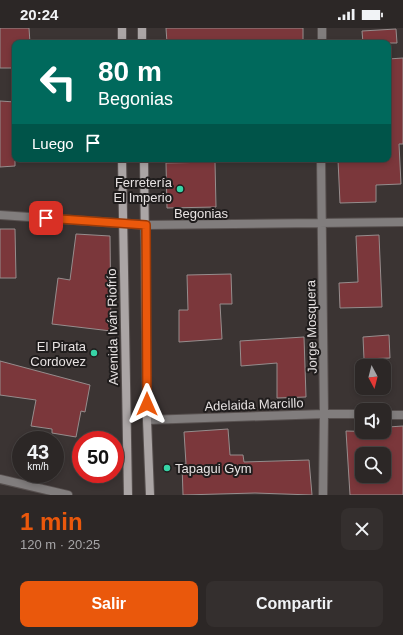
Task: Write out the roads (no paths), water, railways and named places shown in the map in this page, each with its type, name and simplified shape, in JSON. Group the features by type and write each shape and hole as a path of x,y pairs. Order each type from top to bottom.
{"main road":[{"path":"122,28 122,40"},
{"path":"142,28 142,40"},
{"name":"Avenida Iván Riofrío","path":"122,162 128,495"},
{"path":"144,162 147,420 150,495"}],"street":[{"path":"322,28 322,40"},
{"name":"Jorge Mosquera","path":"322,162 321,224 324,414 323,495"},
{"name":"Begonias","path":"0,215 146,225 403,222"},
{"name":"Adelaida Marcillo","path":"147,420 355,414"},
{"path":"391,415 403,415"},
{"path":"0,479 68,495"}],"place":[{"name":"Ferretería El Imperio","path":"180,189"},
{"name":"El Pirata Cordovez","path":"94,353"},
{"name":"Tapagui Gym","path":"167,468"}]}
